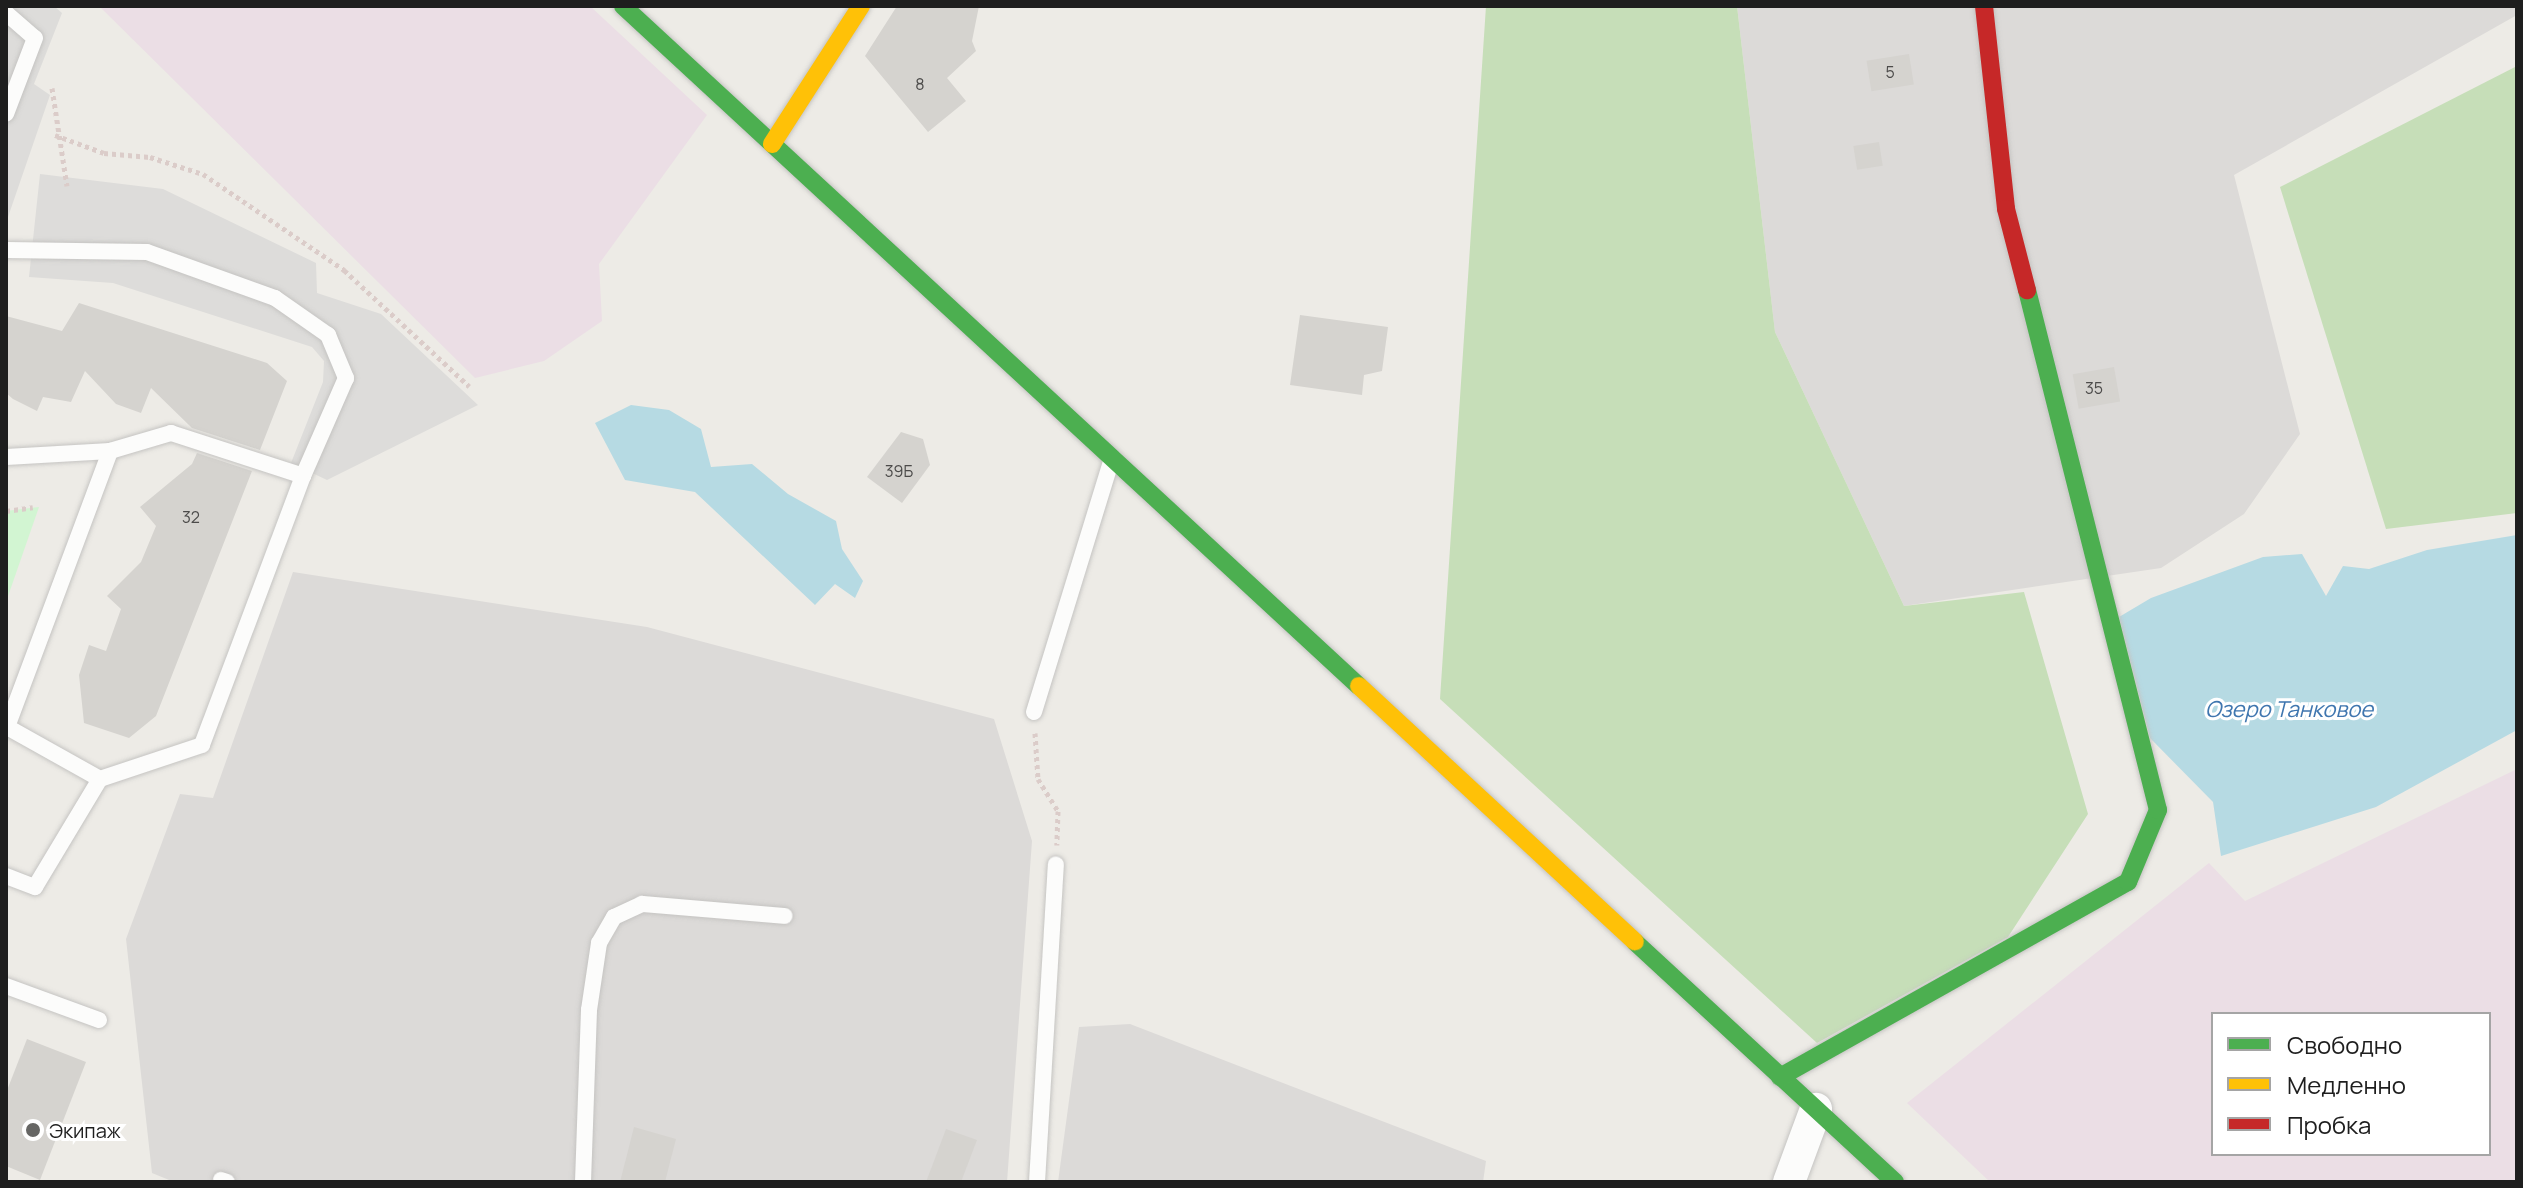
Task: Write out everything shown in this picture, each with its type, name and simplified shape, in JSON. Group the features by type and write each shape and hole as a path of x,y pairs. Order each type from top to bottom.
{"street":[{"path":"623,6 1895,1182"},
{"path":"772,144 861,6"},
{"path":"1780,1077 2128,882 2158,810 2006,209 1984,6"},
{"path":"1789,1182 1816,1109"}],"lane":[{"path":"6,13 35,38 6,114"},
{"path":"6,250 147,252 275,298 328,335 346,378 303,476 202,745 100,779 35,887 6,876"},
{"path":"6,457 110,451 171,433 303,476"},
{"path":"100,779 6,726 110,451"},
{"path":"1034,712 1113,456"},
{"path":"1037,1182 1056,865"},
{"path":"583,1182 589,1010 599,943 614,917 642,904 784,916"},
{"path":"6,986 99,1020"}],"path":[{"path":"52,88 55,135 67,186"},
{"path":"55,135 104,153 150,157 203,174 344,270 469,386"},
{"path":"6,511 33,507"},
{"path":"1034,712 1038,779 1058,811 1056,865"}],"shaded area":[{"path":"6,6 54,6 62,13 34,84 50,95 8,217"},
{"path":"99,6 590,6 707,115 599,264 602,321 544,361 475,378"},
{"path":"1737,6 2517,6 2517,15 2234,175 2300,434 2244,514 2161,568 1904,606 1775,332"},
{"path":"40,174 163,189 316,263 317,293 381,314 478,405 327,480 291,463 323,382 324,361 312,347 113,283 29,277"},
{"path":"293,572 647,627 994,719 1032,841 1007,1182 174,1182 152,1173 126,939 180,794 213,798"},
{"path":"2517,769 2517,1182 1990,1182 1907,1103 2209,863 2245,901"},
{"path":"1130,1024 1486,1161 1483,1182 1058,1182 1079,1027"}],"green space":[{"path":"1486,6 1737,6 1775,332 1904,606 2024,592 2088,814 2008,937 1817,1043 1440,699"},
{"path":"2517,66 2517,513 2386,529 2280,187"},
{"path":"39,507 6,602 6,511"}],"water":[{"path":"631,405 669,410 701,429 711,467 752,464 788,494 836,521 842,549 863,581 855,598 835,584 815,605 695,492 625,480 595,423"},
{"name":"Озеро Танковое","path":"2517,535 2517,730 2376,807 2221,856 2213,802 2150,738 2119,617 2151,598 2263,557 2302,554 2326,596 2343,566 2369,569 2427,550"}],"building":[{"path":"897,6 979,6 972,41 976,51 947,78 966,101 928,132 865,56"},
{"path":"1909,54 1914,85 1871,91 1867,61"},
{"path":"1879,142 1883,166 1857,170 1853,146"},
{"path":"79,303 267,363 287,381 260,450 192,428 151,388 141,413 116,404 85,371 71,402 43,397 37,411 13,399 6,393 6,316 62,331"},
{"path":"1300,315 1388,327 1382,371 1364,375 1362,395 1290,385"},
{"path":"2114,367 2120,401 2079,409 2073,374"},
{"path":"901,432 923,439 930,465 902,503 867,477"},
{"path":"197,453 252,471 156,716 129,738 84,723 79,675 89,645 106,651 121,609 107,596 141,562 156,526 140,507 192,464"},
{"name":"Экипаж","path":"27,1039 86,1062 40,1180 6,1166 6,1093"},
{"path":"634,1127 676,1139 665,1182 620,1182"},
{"path":"946,1129 977,1140 961,1182 926,1182"}],"traffic: fast":[{"path":"623,6 1359,686"},
{"path":"1780,1077 2128,882 2158,810 2027,290"},
{"path":"1635,942 1895,1182"}],"traffic: slow":[{"path":"772,144 861,6"},
{"path":"1359,686 1635,942"}],"traffic: jam":[{"path":"1984,6 2006,209 2027,290"}],"place":[{"name":"Экипаж","path":"33,1130"}]}
